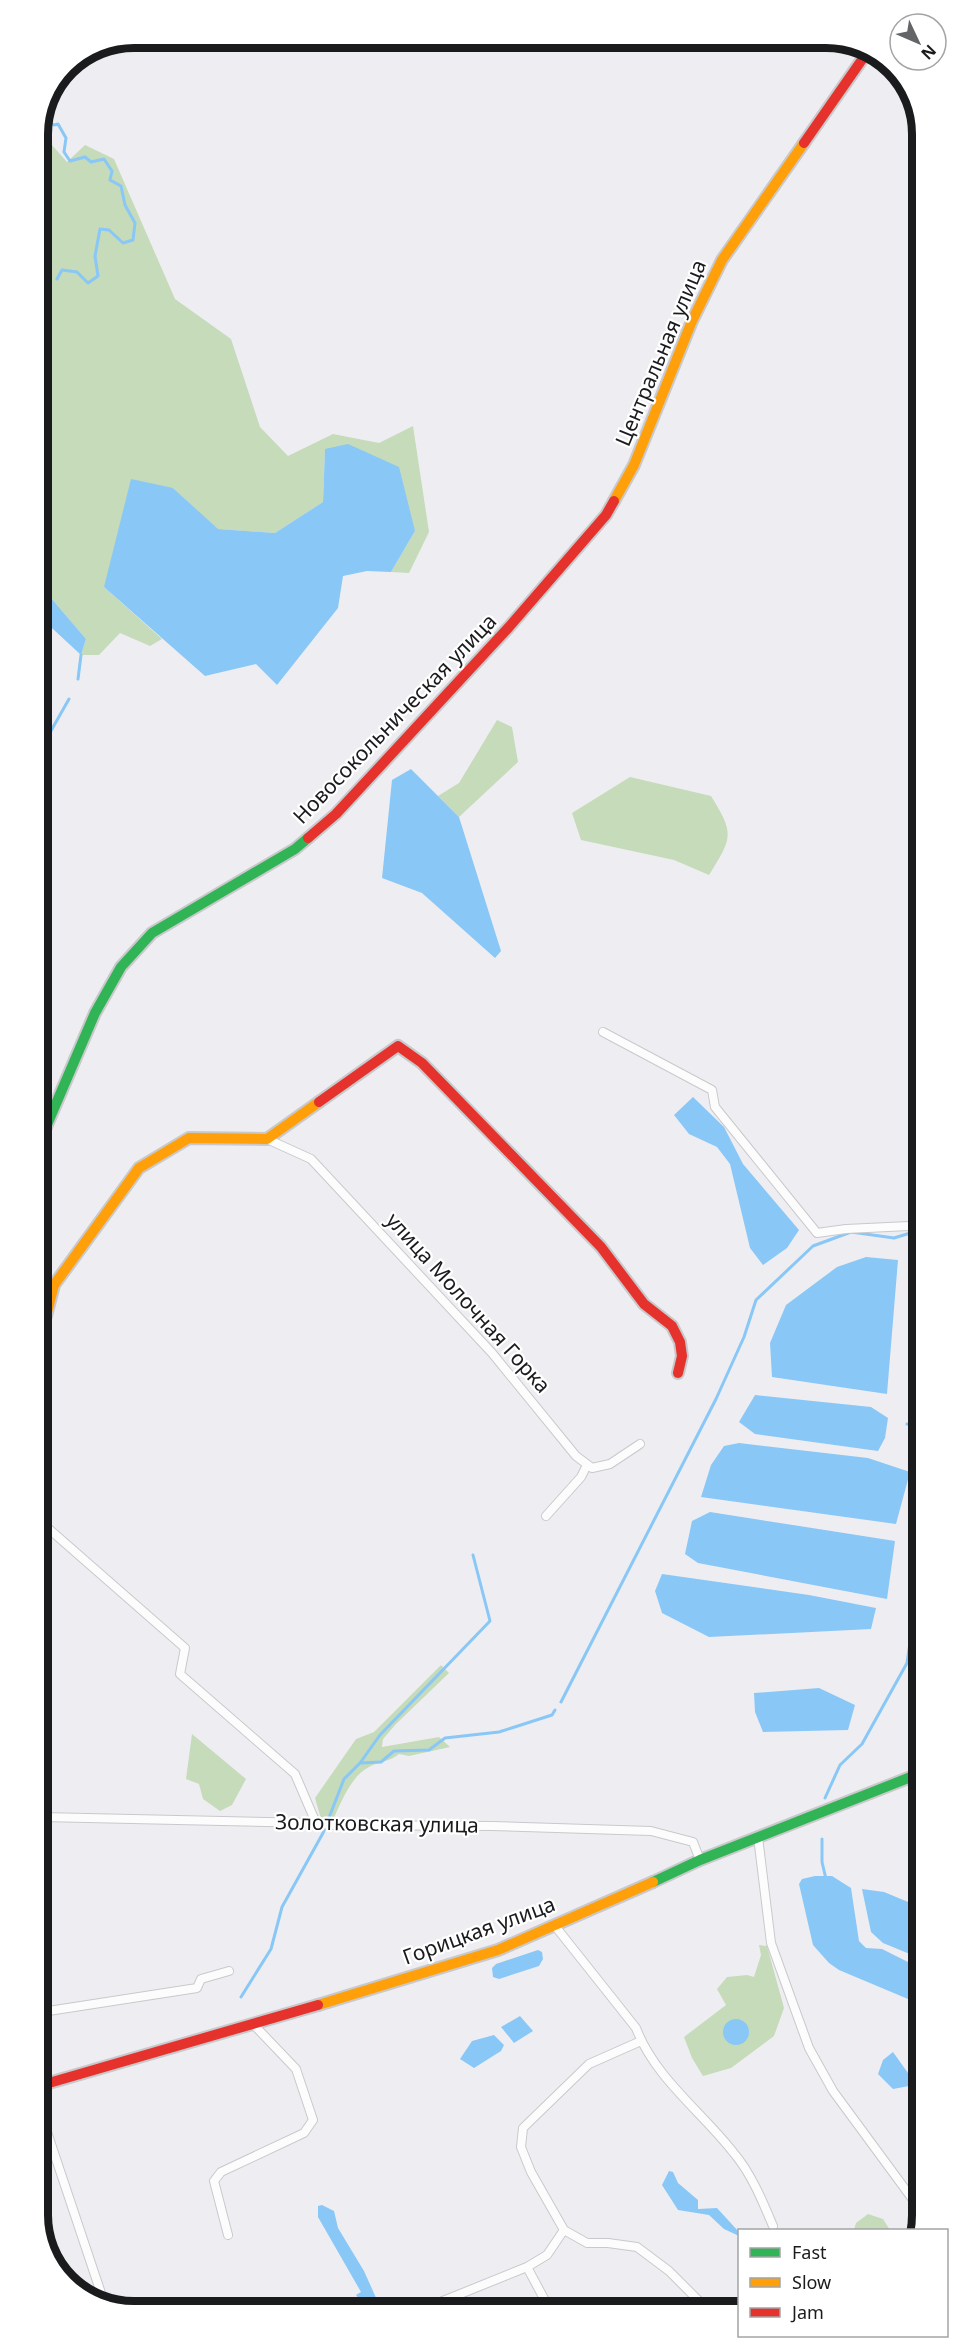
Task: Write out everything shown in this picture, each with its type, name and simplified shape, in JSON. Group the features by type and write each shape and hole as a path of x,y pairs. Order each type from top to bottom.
{"main road":[{"name":"Центральная улица","path":"574,553 606,515 634,465 692,321 722,260 864,57"},
{"name":"Новосокольническая улица","path":"48,1123 95,1013 121,967 152,933 295,849 336,814 487,652 574,553"},
{"path":"48,1308 54,1285 139,1168 189,1138 267,1138 398,1046 422,1064 536,1180 601,1247 644,1304 672,1326 680,1342 682,1356 678,1373"},
{"name":"Горицкая улица","path":"48,2083 254,2025 498,1950 700,1860 912,1779"}],"street":[{"path":"603,1032 712,1090 715,1107 817,1233 846,1229 909,1227"},
{"name":"улица Молочная Горка","path":"267,1138 311,1160 492,1353 576,1456 587,1465"},
{"path":"546,1516 581,1477 587,1465 592,1468 610,1464 640,1444"},
{"path":"48,1528 185,1648 180,1674 295,1774 318,1823"},
{"name":"Золотковская улица","path":"48,1817 651,1831 693,1842 700,1860"},
{"path":"758,1837 771,1943 809,2048 833,2091 912,2198"},
{"path":"555,1926 636,2028 641,2041 671,2084 735,2153 759,2192 773,2226"},
{"path":"48,2011 197,1988 201,1980 230,1971"},
{"path":"228,2235 214,2181 220,2172 304,2133 313,2120 296,2069 254,2025"},
{"path":"641,2041 589,2064 523,2128 521,2147 531,2172 564,2230 587,2243 637,2247 669,2271 699,2301"},
{"path":"48,2135 101,2294"},
{"path":"443,2301 527,2267 547,2255 564,2230"},
{"path":"527,2267 545,2301"}],"green space":[{"path":"48,141 67,162 85,145 114,159 175,299 231,339 260,427 288,456 333,434 379,443 413,426 429,532 409,573 391,572 415,531 325,449 323,502 275,533 217,529 173,488 104,587 162,639 150,646 120,633 99,655 81,655 86,639 48,595 48,319 52,315 48,269 48,219 50,217 48,214"},
{"path":"497,720 512,727 518,762 459,817 438,796 459,783"},
{"path":"630,777 711,796 724,819 728,836 709,875 674,860 581,840 572,813"},
{"path":"441,1665 449,1673 396,1724 383,1739 382,1747 439,1737 450,1747 409,1756 399,1754 392,1759 369,1767 362,1771 351,1784 332,1822 321,1819 315,1798 356,1739 374,1732"},
{"path":"192,1734 246,1779 232,1805 220,1811 203,1799 199,1784 186,1779"},
{"path":"759,1945 767,1946 784,2008 774,2036 731,2068 703,2076 692,2058 684,2037 726,2005 717,1989 727,1977 747,1975 754,1977 761,1955"},
{"path":"868,2214 883,2219 889,2229 854,2229 856,2223"}],"water":[{"path":"348,444 399,467 415,531 391,572 367,571 343,576 338,608 277,685 256,664 205,676 104,587 131,479 173,488 218,529 275,533 323,502 325,449"},
{"path":"48,595 86,639 81,655 48,624"},
{"path":"411,769 459,817 501,951 495,958 422,893 382,878 392,780"},
{"path":"693,1097 724,1127 743,1164 799,1230 787,1248 763,1265 750,1248 730,1164 717,1147 689,1134 674,1115"},
{"path":"866,1257 898,1260 887,1394 772,1377 770,1343 786,1305 837,1267"},
{"path":"755,1395 871,1407 888,1418 885,1438 878,1451 755,1434 739,1422"},
{"path":"739,1443 868,1458 910,1472 896,1524 701,1497 711,1465 724,1446"},
{"path":"710,1512 895,1541 887,1599 698,1563 685,1554 692,1521"},
{"path":"662,1574 809,1595 876,1608 871,1629 709,1637 662,1613 655,1591"},
{"path":"819,1688 855,1705 848,1730 763,1732 755,1712 754,1693"},
{"path":"832,1876 851,1888 859,1941 866,1948 882,1949 912,1964 912,1998 908,1999 839,1970 829,1963 813,1945 799,1884 802,1879"},
{"path":"862,1889 884,1892 912,1904 912,1955 883,1943 871,1932"},
{"path":"538,1950 542,1952 543,1959 539,1966 499,1979 493,1977 492,1968 496,1964"},
{"path":"520,2016 533,2031 514,2043 501,2027"},
{"path":"736,2019 745,2023 749,2032 745,2041 736,2045 727,2041 723,2032 727,2023"},
{"path":"494,2035 504,2045 501,2051 474,2068 460,2059 472,2041"},
{"path":"893,2052 912,2079 909,2086 893,2089 878,2074 883,2060"},
{"path":"669,2171 673,2172 678,2183 698,2200 698,2209 717,2208 738,2231 738,2236 724,2229 709,2215 678,2210 662,2185"},
{"path":"322,2205 334,2211 338,2228 364,2271 376,2301 361,2301 356,2295 361,2292 318,2217 318,2206"}],"waterway":[{"path":"49,122 58,124 66,138 64,152 70,161 85,157 91,162 104,159 112,171 110,180 121,186 125,205 135,223 133,240 123,243 109,230 100,229 95,256 98,276 88,283 77,272 62,270 57,279"},
{"path":"78,679 81,655"},
{"path":"48,736 69,699"},
{"path":"561,1702 716,1399 744,1337 756,1300 813,1246 851,1232 894,1238 912,1232"},
{"path":"907,1424 912,1425"},
{"path":"360,1763 380,1735 490,1621 473,1555"},
{"path":"825,1798 840,1765 862,1744 907,1663 912,1629"},
{"path":"241,1997 271,1949 282,1907 323,1833 344,1779 360,1763 381,1762 394,1751 429,1750 445,1738 499,1732 552,1715 555,1710"},
{"path":"822,1839 822,1862 826,1879"}],"traffic: fast":[{"path":"48,1122 95,1013 121,967 152,933 295,849 308,838"},
{"path":"653,1882 700,1860 912,1777"}],"traffic: slow":[{"path":"614,501 634,465 692,321 722,260 804,143"},
{"path":"48,1308 54,1285 139,1168 189,1138 267,1139 319,1102"},
{"path":"318,2005 498,1950 653,1882"}],"traffic: jam":[{"path":"804,143 864,57"},
{"path":"308,838 336,814 509,627 606,515 614,501"},
{"path":"319,1102 398,1046 422,1063 601,1247 644,1304 672,1326 680,1342 682,1356 678,1373"},
{"path":"48,2083 318,2005"}]}
